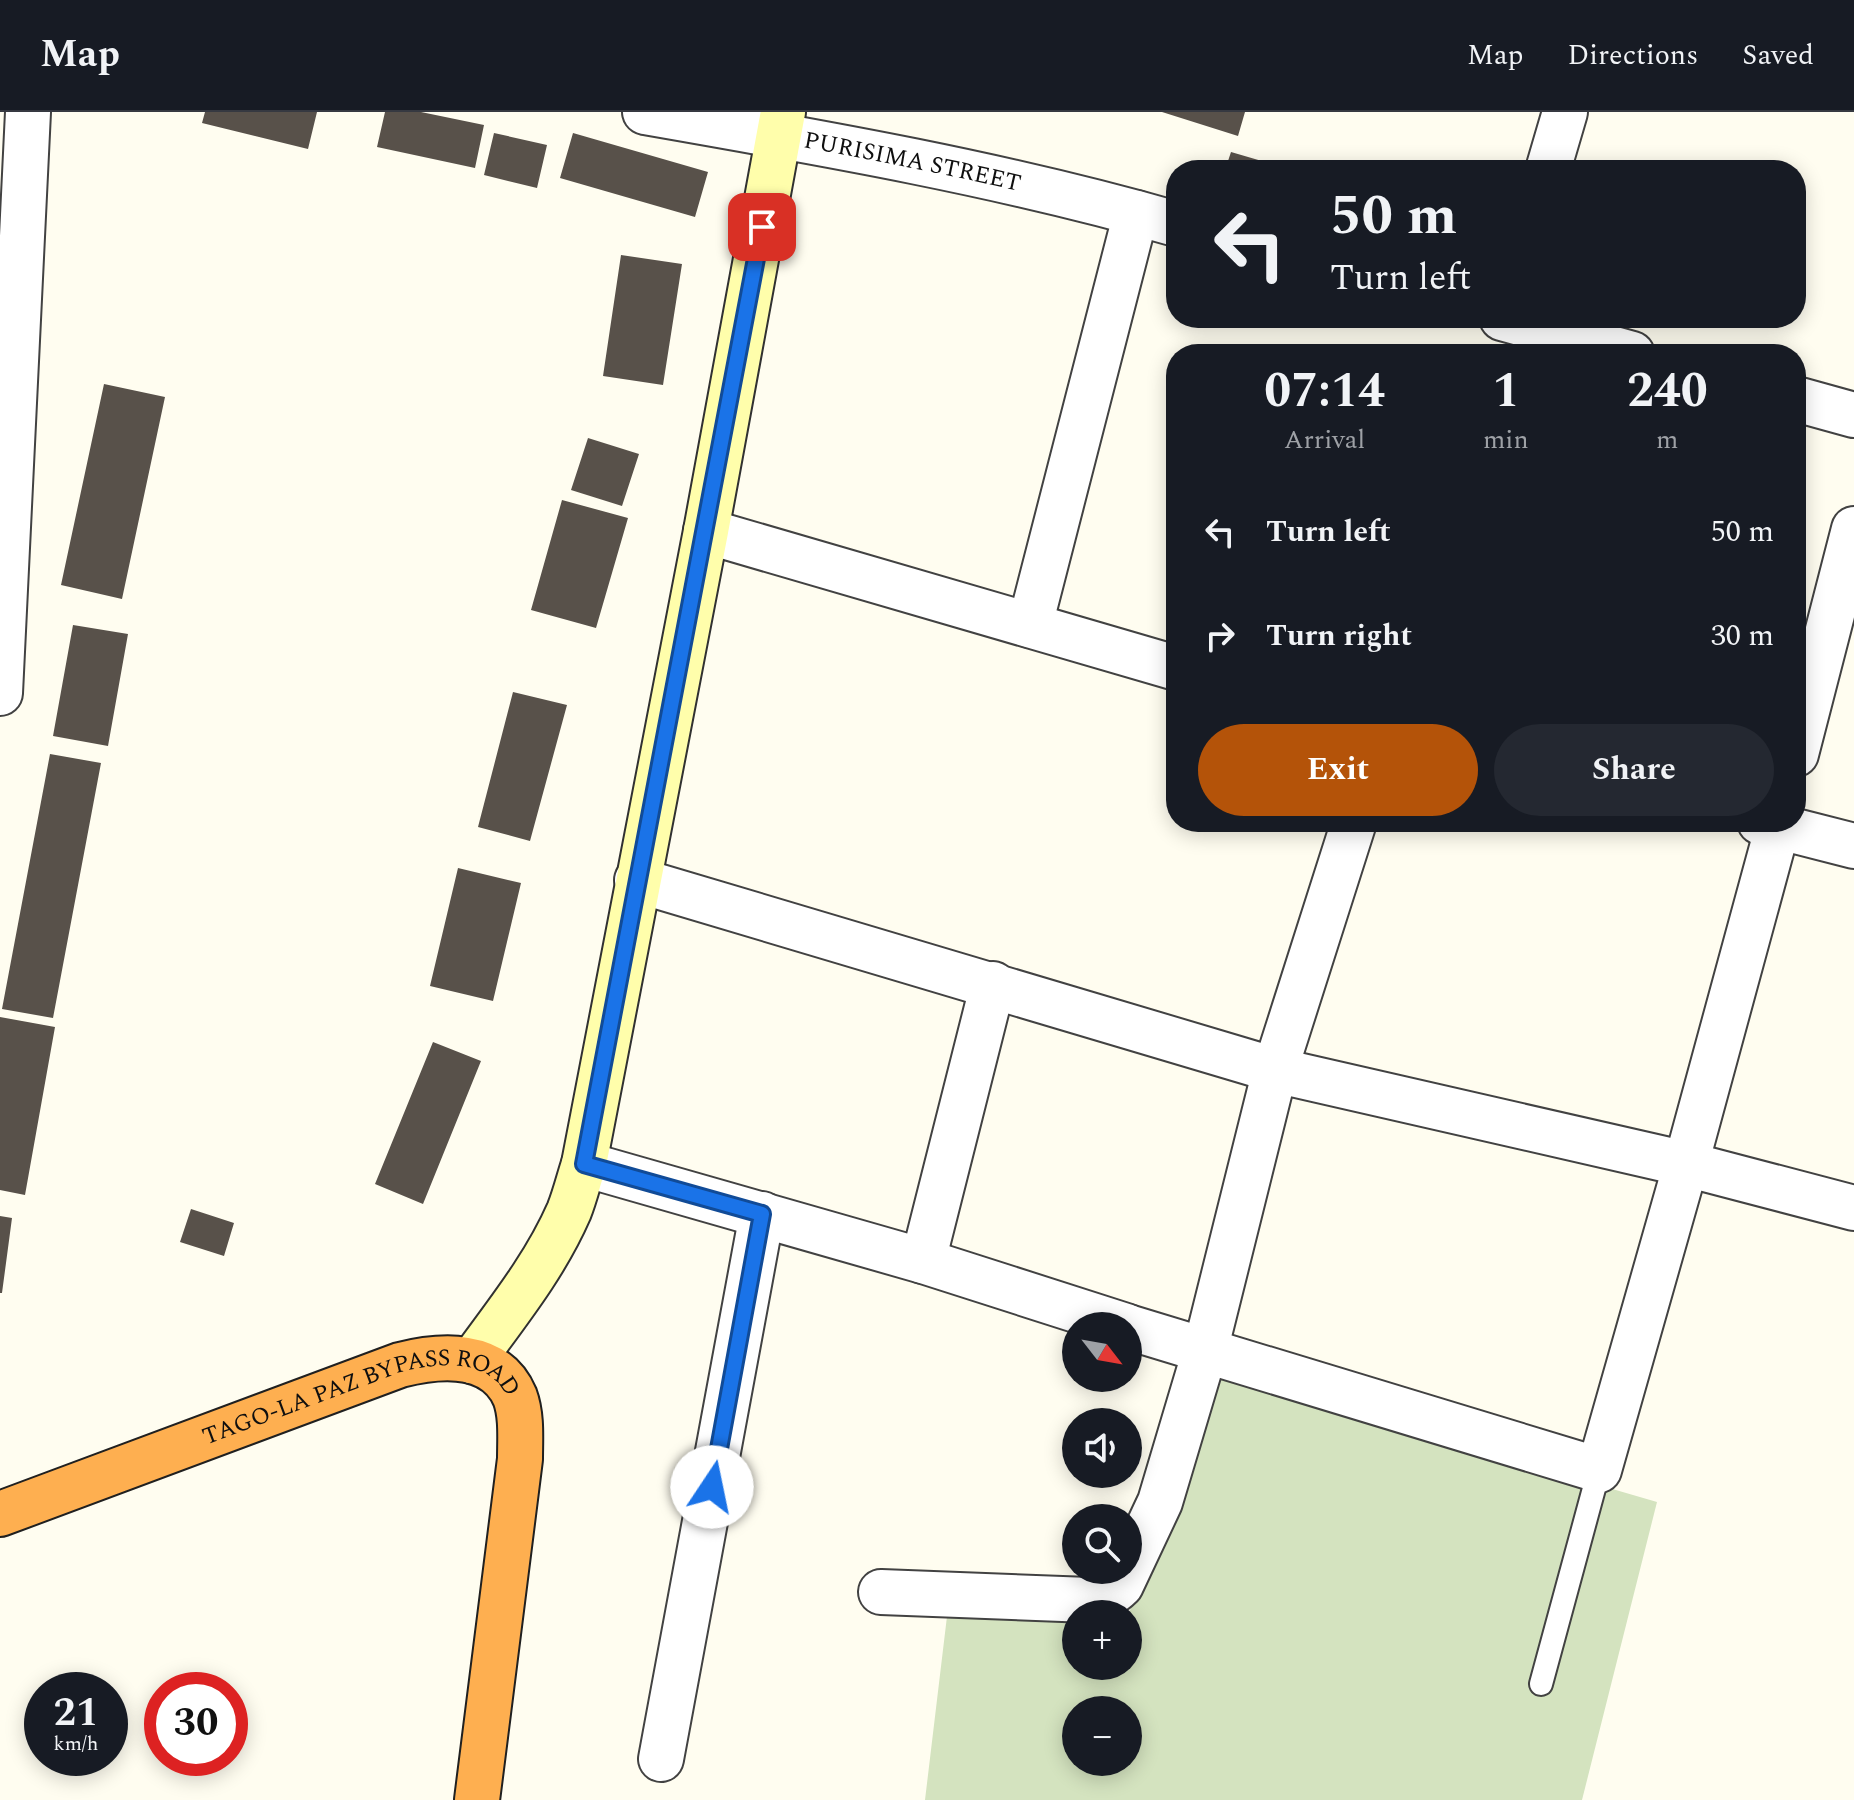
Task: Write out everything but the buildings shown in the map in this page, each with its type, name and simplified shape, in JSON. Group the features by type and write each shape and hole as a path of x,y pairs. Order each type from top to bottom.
{"highway":[{"name":"TAGO-LA PAZ BYPASS ROAD","path":"0,1514 385,1369 431,1357 472,1361 491,1369 506,1382 515,1398 520,1422 517,1492 477,1800"}],"street":[{"path":"0,693 28,112"},
{"name":"PURISIMA STREET","path":"645,112 780,124 1156,219"},
{"path":"1550,160 1562,113"},
{"path":"472,1361 527,1286 551,1247 570,1209 584,1164 706,531 780,124"},
{"path":"1030,625 1156,219"},
{"path":"1507,328 1584,344"},
{"path":"1806,402 1854,415"},
{"path":"1806,715 1854,529"},
{"path":"706,531 1166,665"},
{"path":"881,1592 1089,1600 1114,1593 1128,1573 1160,1502 1205,1351 1275,1070 1351,832"},
{"path":"1142,1331 1599,1470 1686,1164 1770,832"},
{"path":"1802,832 1854,846"},
{"path":"637,880 1275,1070 1686,1164 1854,1208"},
{"path":"923,1261 993,984"},
{"path":"584,1164 923,1261 1083,1312"},
{"path":"661,1759 762,1214"}],"lane":[{"path":"1541,1684 1599,1470"}],"green space":[{"path":"1217,1374 1657,1502 1582,1800 925,1800 948,1608 1062,1613 1062,1680 1142,1680 1142,1600 1134,1600"}],"route":[{"path":"712,1487 762,1214 584,1164 762,227"}]}
